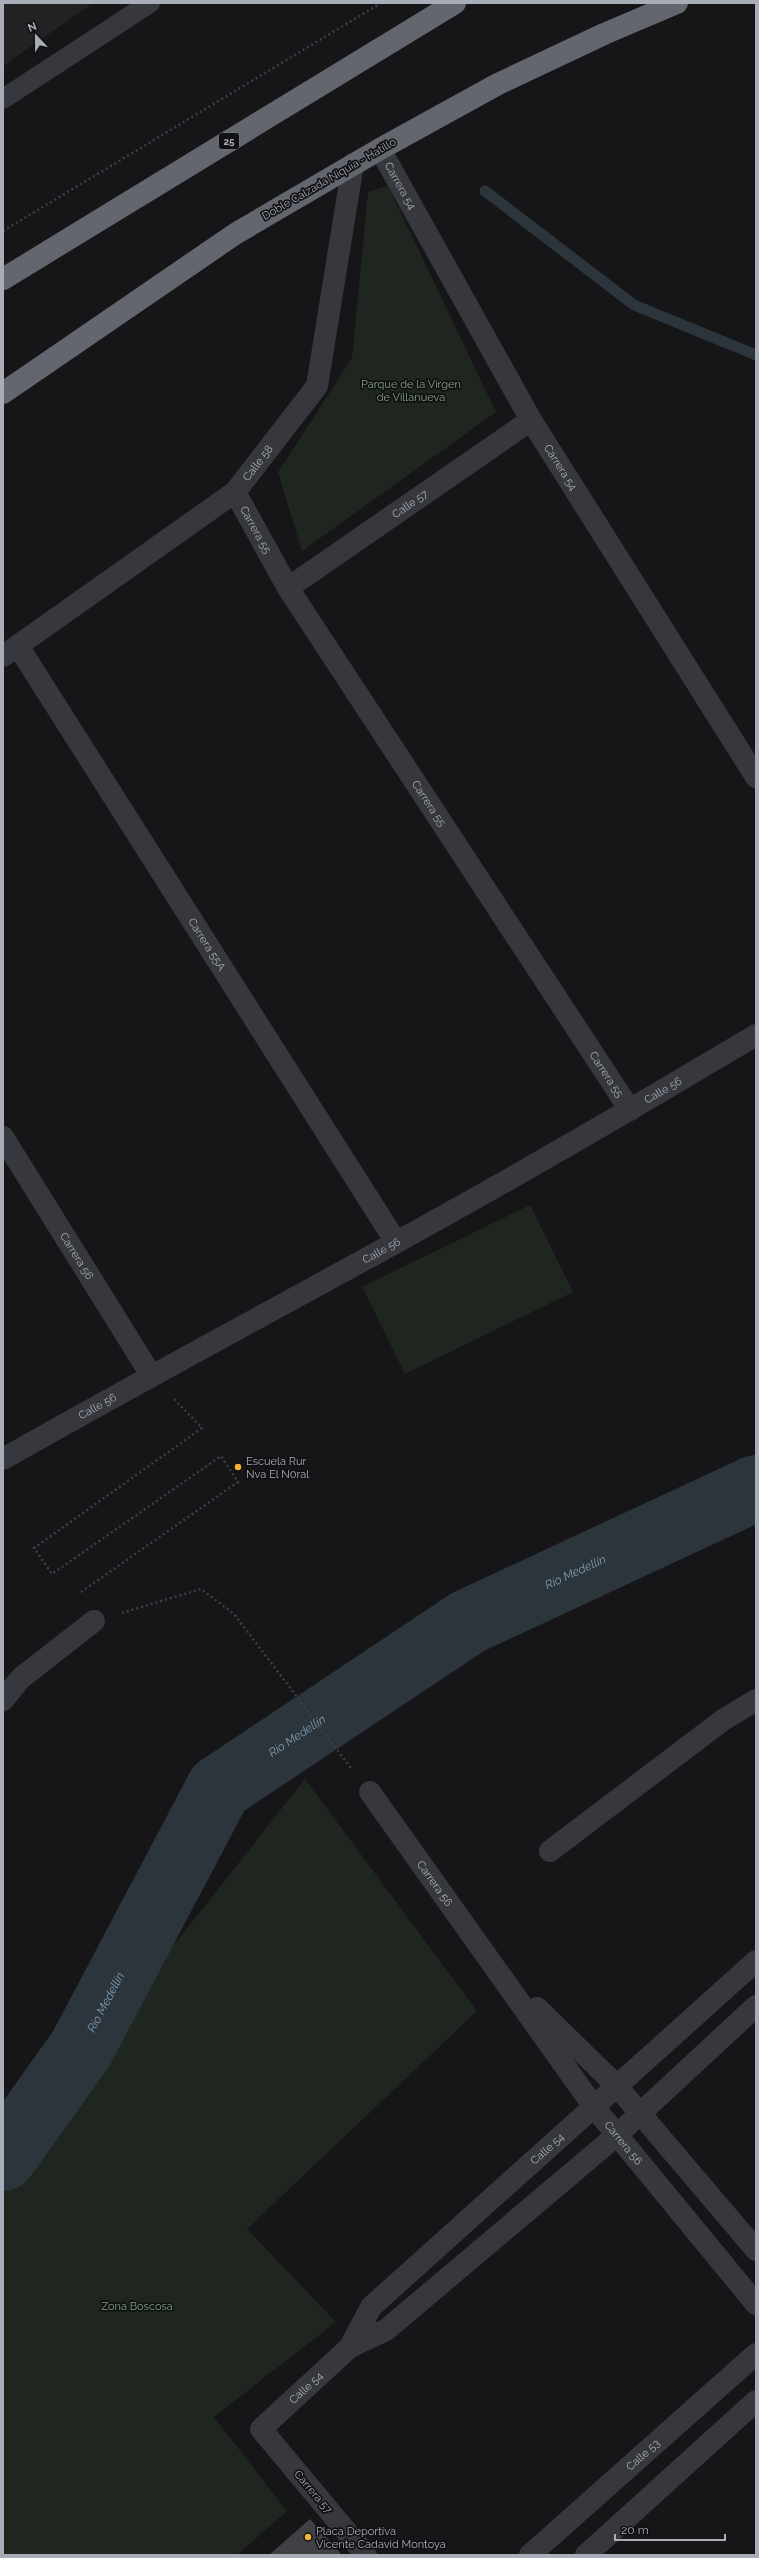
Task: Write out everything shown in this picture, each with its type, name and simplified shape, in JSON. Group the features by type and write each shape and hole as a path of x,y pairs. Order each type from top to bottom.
{"highway":[{"name":"25","path":"3,279 455,3"},
{"name":"Doble Calzada Niquia - Hatillo","path":"3,393 235,234 353,164 498,84 604,34 677,3"}],"street":[{"name":"Carrera 54","path":"380,149 531,420 756,776"},
{"name":"Calle 58","path":"11,651 235,492 317,386 353,164"},
{"name":"Calle 57","path":"288,588 531,420"},
{"name":"Carrera 55","path":"235,492 288,588 630,1110"},
{"name":"Carrera 55A","path":"11,651 396,1242"},
{"name":"Calle 56","path":"3,1459 151,1375 396,1242 630,1110 756,1036"},
{"name":"Carrera 56","path":"3,1137 151,1375"},
{"path":"3,1700 21,1678 94,1621"},
{"path":"550,1851 723,1720 756,1700"},
{"name":"Carrera 56","path":"370,1792 501,1974 594,2107 756,2304"},
{"name":"Calle 54","path":"350,2347 371,2307 594,2107 616,2085 756,1961"},
{"name":"Carrera 56","path":"501,1974 616,2085 756,2250"},
{"name":"Calle 54","path":"261,2429 350,2347 386,2330 617,2135 640,2112 756,2006"},
{"name":"Calle 53","path":"530,2555 756,2354"},
{"path":"586,2555 756,2401"},
{"name":"Carrera 57","path":"261,2429 366,2555"}],"lane":[{"path":"3,99 150,3"}],"path":[{"path":"3,231 381,3"},
{"path":"151,1375 202,1428 34,1548 52,1574 221,1456 238,1482 73,1597 94,1621 201,1589 234,1614 370,1792"}],"shaded area":[{"path":"3,3 93,3 3,66"}],"green space":[{"name":"Parque de la Virgen de Villanueva","path":"388,186 496,412 302,551 278,472 352,358 368,192"},
{"path":"530,1205 573,1292 405,1374 362,1287"},
{"name":"Zona Boscosa","path":"305,1779 477,2011 247,2229 336,2322 214,2417 287,2511 237,2555 3,2555 3,2161"}],"building":[{"name":"Placa Deportiva Vicente Cadavid Montoya","path":"310,2519 342,2555 269,2555"}],"waterway":[{"path":"485,191 634,305 756,355"},
{"name":"Río Medellín","path":"3,2158 81,2049 219,1788 468,1622 756,1488"}],"place":[{"name":"Escuela Rur Nva El N0ral","path":"238,1467"},
{"name":"Placa Deportiva Vicente Cadavid Montoya","path":"308,2537"}]}
